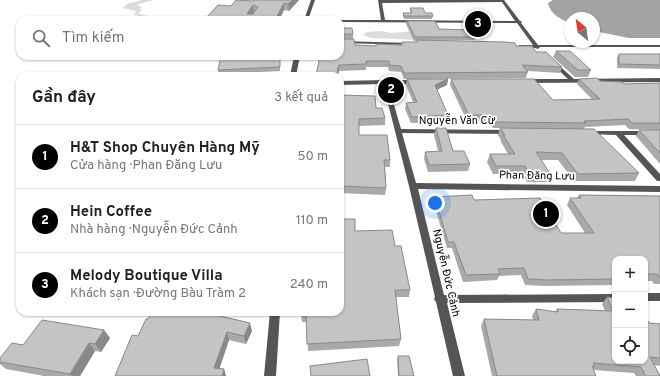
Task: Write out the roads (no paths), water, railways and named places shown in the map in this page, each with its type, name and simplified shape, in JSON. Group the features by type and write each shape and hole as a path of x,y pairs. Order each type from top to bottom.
{"street":[{"path":"307,16 313,0"},
{"path":"383,22 381,1 502,1 520,22 536,46 542,51"},
{"path":"344,22 520,22"},
{"path":"344,42 419,44"},
{"path":"513,46 660,46"},
{"path":"294,72 296,60"},
{"path":"552,61 572,80"},
{"path":"518,81 660,80"},
{"name":"Nguyễn Đức Cảnh","path":"385,82 413,186 439,299 459,376"},
{"path":"344,83 424,82"},
{"name":"Nguyễn Văn Cừ","path":"399,132 516,132"},
{"path":"579,133 660,133"},
{"path":"618,133 660,179"},
{"name":"Phan Đăng Lưu","path":"413,186 660,188"},
{"path":"648,297 660,297"},
{"path":"439,299 612,298"},
{"path":"270,376 275,316"}],"place":[{"name":"Melody Boutique Villa","path":"478,24"},
{"name":"Hein Coffee","path":"391,90"},
{"name":"H&T Shop Chuyên Hàng Mỹ","path":"546,214"}]}
